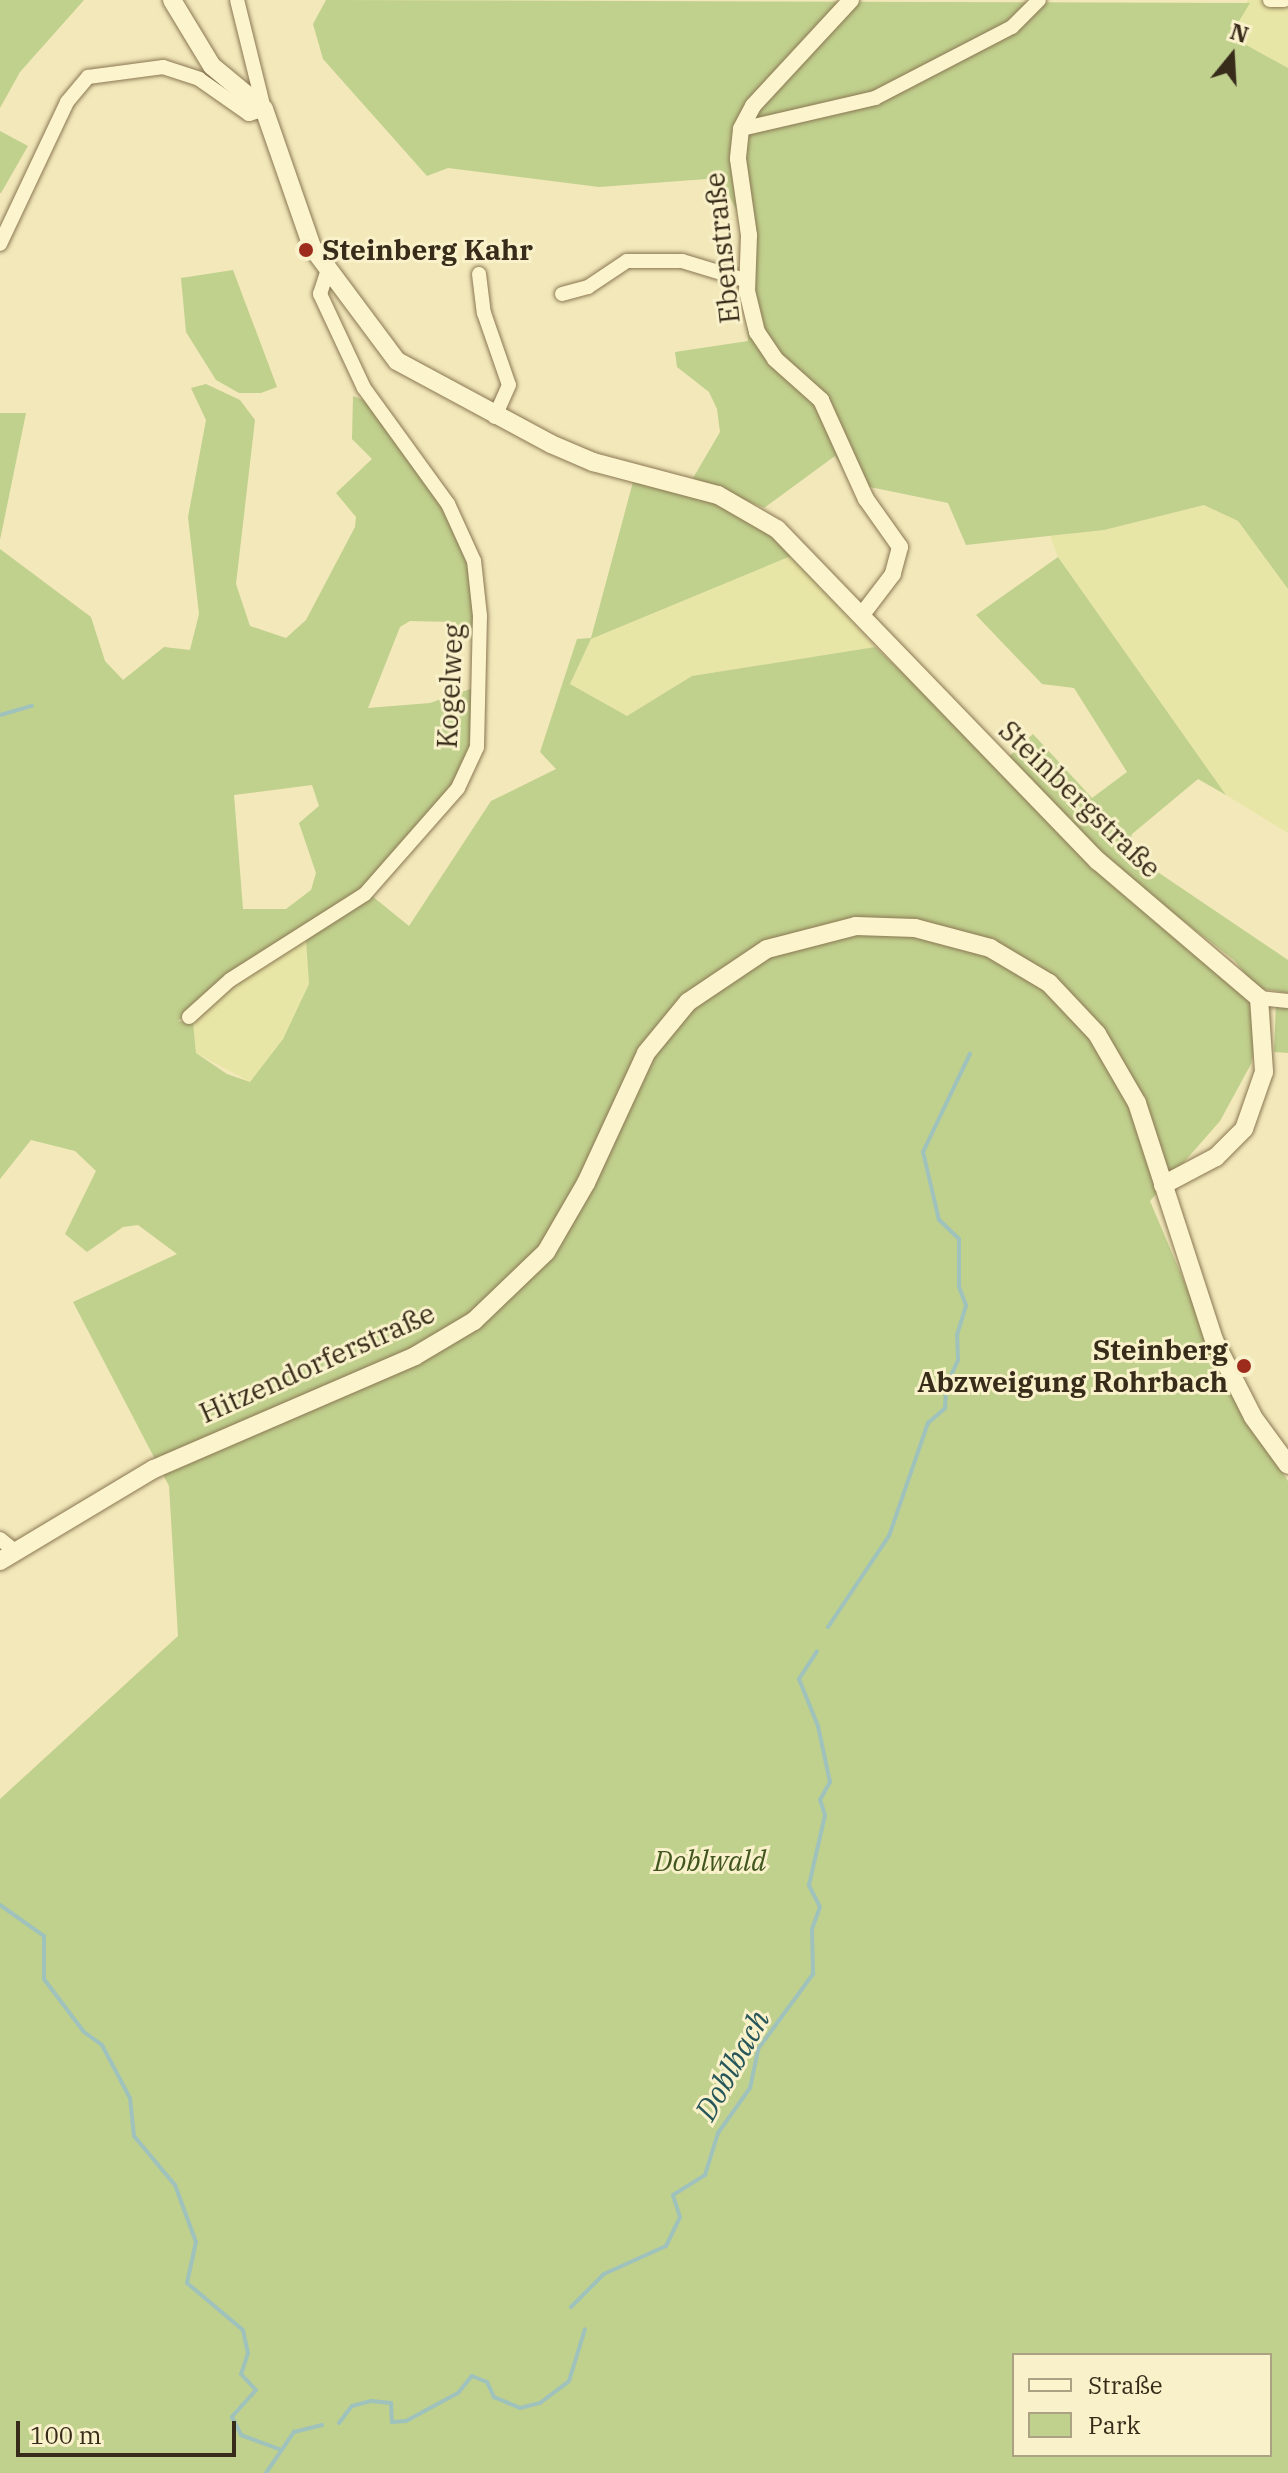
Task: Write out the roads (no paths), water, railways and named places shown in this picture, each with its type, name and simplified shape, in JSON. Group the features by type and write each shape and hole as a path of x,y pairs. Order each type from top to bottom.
{"main road":[{"path":"172,0 212,66 264,109"},
{"name":"Steinbergstraße","path":"264,109 327,273 397,361 495,417 593,462 691,486 736,503 777,529 1098,861 1259,998"},
{"name":"Hitzendorferstraße","path":"5,1550 215,1439 415,1356 498,1302 558,1233 657,1038 726,972 791,940 856,926 915,928 968,940 1029,969 1068,1002 1112,1055 1137,1103 1229,1373 1288,1465"},
{"path":"1163,1185 1216,1157 1244,1129 1264,1072 1259,998"}],"street":[{"path":"0,244 67,102 88,77 163,67 199,79 249,114 264,109 237,0"},
{"path":"741,129 769,87 851,0"},
{"path":"741,129 875,98 1012,27 1039,0"},
{"path":"1270,0 1284,0"},
{"name":"Ebenstraße","path":"741,129 748,281 757,332 775,359 821,400 866,499 900,547 893,574 861,616"},
{"path":"562,294 588,287 627,261 682,261 748,281"},
{"name":"Kogelweg","path":"189,1017 230,980 365,894 458,788 477,747 480,627 474,561 448,504 364,388 320,294 327,273"},
{"path":"479,274 484,313 509,385 495,417"},
{"path":"1259,998 1288,1001"}],"waterway":[{"path":"0,715 32,706"},
{"name":"Doblbach","path":"828,1627 889,1536 928,1423 945,1408 946,1386 958,1360 957,1335 966,1305 959,1287 959,1239 939,1220 923,1152 970,1054"},
{"name":"Doblbach","path":"571,2307 604,2274 666,2246 680,2217 673,2195 705,2175 718,2133 750,2088 758,2049 813,1974 812,1929 820,1907 809,1885 825,1815 820,1800 830,1782 818,1726 799,1679 817,1651"},
{"path":"0,1905 44,1936 44,1979 84,2032 102,2045 130,2098 134,2136 175,2185 196,2242 187,2283 243,2330 248,2353 241,2374 256,2390 232,2417 241,2435 279,2449"},
{"name":"Doblbach","path":"339,2423 352,2406 371,2401 391,2403 392,2422 406,2421 458,2393 472,2376 487,2382 494,2397 520,2408 540,2403 569,2381 585,2329"},
{"name":"Doblbach","path":"266,2473 294,2432 322,2425"}],"place":[{"name":"Steinberg Kahr","path":"306,250"},
{"name":"Steinberg Abzweigung Rohrbach","path":"1244,1366"}],"park label":[{"name":"Doblwald","path":"710,1861"}]}
